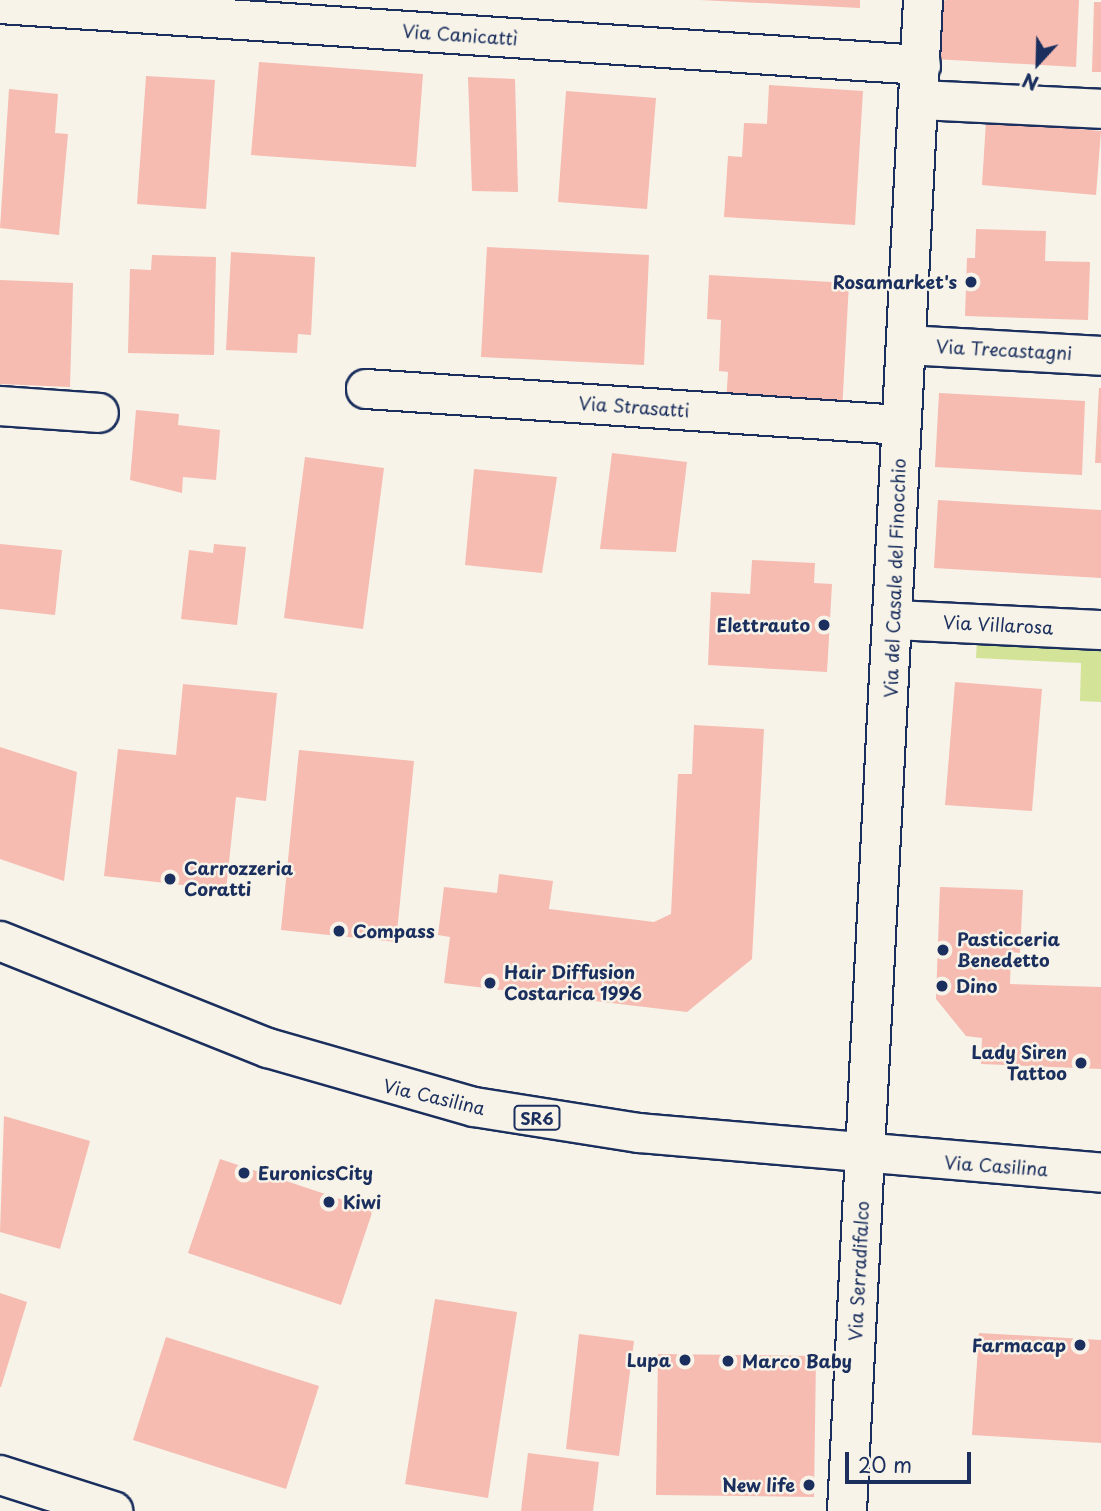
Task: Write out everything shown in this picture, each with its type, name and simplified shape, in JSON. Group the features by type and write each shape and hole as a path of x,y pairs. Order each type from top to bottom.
{"street":[{"name":"Via del Casale del Finocchio","path":"865,1157 923,0"},
{"name":"Via Canicattì","path":"0,4 920,83 1101,109"},
{"name":"Via Trecastagni","path":"907,345 1101,356"},
{"name":"Via Strasatti","path":"366,389 901,425"},
{"path":"0,406 99,413"},
{"name":"Via Villarosa","path":"894,620 1101,630"},
{"name":"Via Casilina","path":"0,941 268,1048 422,1095 610,1129 865,1157 1101,1173"},
{"name":"Via Serradifalco","path":"847,1511 865,1157"},
{"path":"0,1475 113,1511"}],"green space":[{"path":"977,637 1101,643 1101,702 1080,701 1081,663 976,658"}],"building":[{"path":"700,0 860,0 860,8"},
{"path":"1079,0 1076,67 934,59 937,2"},
{"path":"1094,2 1101,2 1101,72 1092,72"},
{"path":"259,62 423,74 416,167 251,155"},
{"path":"146,76 215,80 206,209 137,204"},
{"path":"468,77 515,79 518,192 472,191"},
{"path":"769,85 863,91 855,225 724,217 728,156 742,157 744,123 767,124"},
{"path":"9,89 58,94 55,133 68,134 59,235 0,228"},
{"path":"566,91 656,98 647,209 558,202"},
{"path":"986,121 1101,131 1096,195 982,185"},
{"path":"976,229 1046,231 1045,261 1090,262 1088,320 965,316 967,258 975,258"},
{"path":"487,247 649,255 644,365 481,357"},
{"path":"231,252 315,257 311,335 298,334 297,353 226,350"},
{"path":"152,255 216,257 214,355 128,353 130,269 151,270"},
{"path":"709,275 849,283 842,411 726,404 728,372 719,371 721,320 707,319"},
{"path":"0,280 73,283 70,387 0,384"},
{"path":"1099,388 1101,463 1095,463"},
{"path":"939,393 1085,401 1082,475 935,467"},
{"path":"136,410 179,414 178,425 220,430 216,480 183,477 182,493 130,480"},
{"path":"612,453 687,462 676,552 600,549"},
{"path":"305,457 384,468 363,629 284,618"},
{"path":"474,469 557,477 542,573 465,565"},
{"path":"938,500 1101,510 1101,578 934,568"},
{"path":"0,544 62,550 55,615 0,609"},
{"path":"214,544 246,547 237,625 181,619 189,550 213,553"},
{"path":"752,560 815,563 814,583 832,584 827,672 708,665 711,592 750,594"},
{"path":"955,682 1042,689 1032,811 945,805"},
{"path":"183,684 277,693 266,801 236,797 226,890 104,876 118,749 176,755"},
{"path":"694,725 764,729 752,959 687,1012 444,983 450,937 438,935 444,887 497,893 499,874 553,881 549,909 654,922 671,914 678,774 692,774"},
{"path":"0,747 77,772 64,881 0,859"},
{"path":"299,750 414,761 396,942 281,930"},
{"path":"940,887 1023,890 1020,953 1011,952 1010,984 1101,987 1101,1069 981,1064 982,1038 966,1036 936,999"},
{"path":"4,1116 90,1141 60,1249 0,1232"},
{"path":"220,1159 373,1210 341,1305 188,1253"},
{"path":"0,1293 27,1302 1,1387 0,1387"},
{"path":"435,1299 517,1312 488,1498 405,1484"},
{"path":"979,1333 1101,1340 1101,1443 972,1435"},
{"path":"579,1334 634,1341 619,1456 566,1449"},
{"path":"166,1337 319,1386 286,1489 133,1440"},
{"path":"658,1354 816,1356 814,1497 656,1495"},
{"path":"528,1453 599,1462 593,1511 521,1511"}],"place":[{"name":"Rosamarket's","path":"971,282"},
{"name":"Elettrauto","path":"824,625"},
{"name":"Carrozzeria Coratti","path":"170,879"},
{"name":"Compass","path":"339,931"},
{"name":"Pasticceria Benedetto","path":"943,950"},
{"name":"Hair Diffusion Costarica 1996","path":"490,983"},
{"name":"Dino","path":"942,986"},
{"name":"Lady Siren Tattoo","path":"1081,1063"},
{"name":"EuronicsCity","path":"244,1173"},
{"name":"Kiwi","path":"329,1202"},
{"name":"Farmacap","path":"1080,1345"},
{"name":"Lupa","path":"685,1360"},
{"name":"Marco Baby","path":"728,1361"},
{"name":"New life","path":"809,1485"}]}
